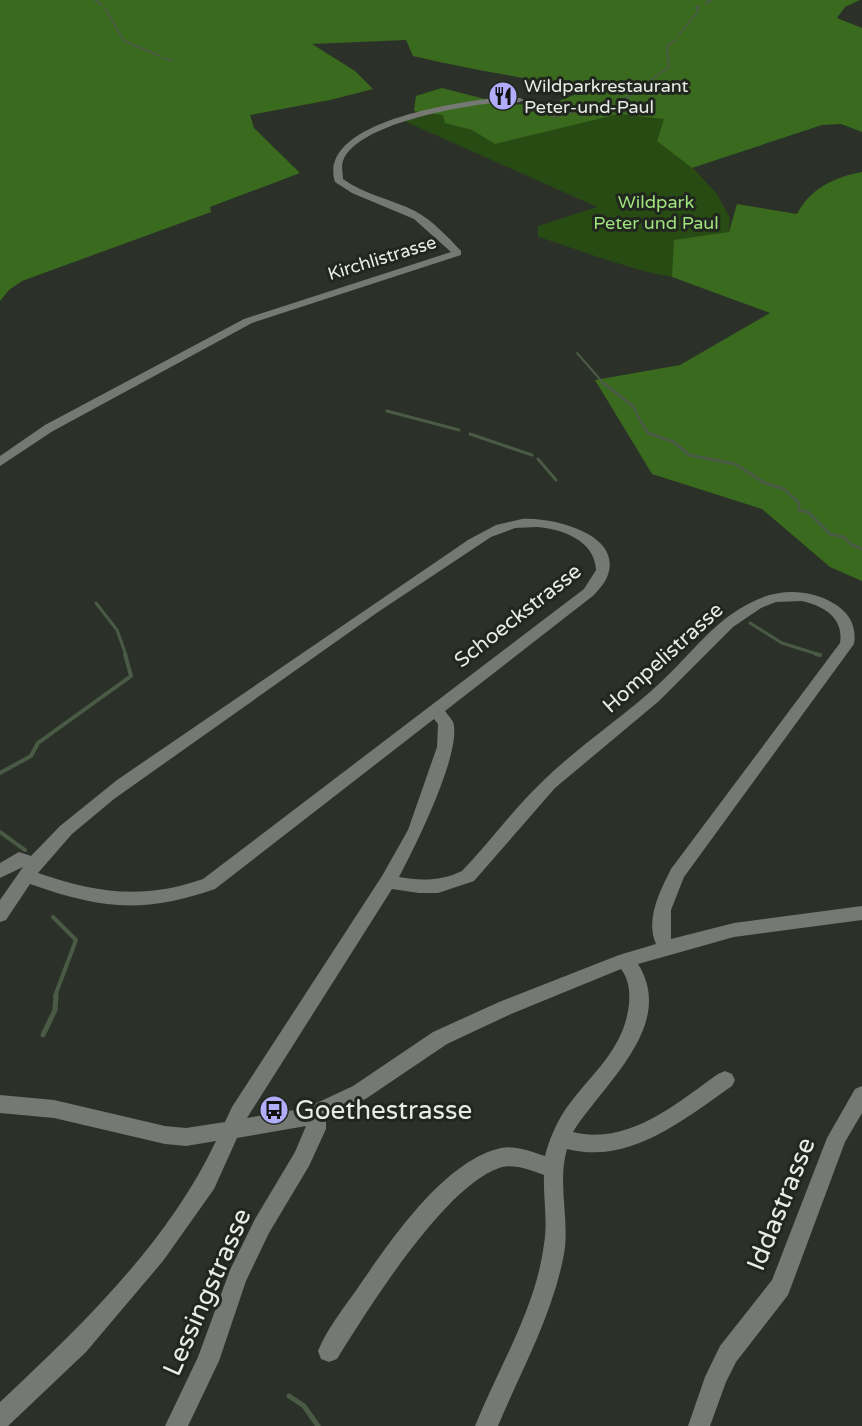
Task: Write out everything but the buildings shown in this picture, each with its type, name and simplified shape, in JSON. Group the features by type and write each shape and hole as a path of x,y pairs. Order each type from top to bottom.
{"street":[{"name":"Kirchlistrasse","path":"0,462 49,428 248,321 457,253 425,222 411,213 345,185 337,174 341,159 356,139 379,126 487,101 520,100"},
{"name":"Schoeckstrasse","path":"539,523 573,531 588,540 598,550 603,568 600,582 435,709 209,884 188,892 147,901 107,900 31,870 65,831 113,791 381,603 489,533 515,524 539,523"},
{"name":"Hompelistrasse","path":"388,881 414,888 432,888 452,884 468,876 549,783 641,708 720,632 744,614 772,599 797,597 822,603 842,616 848,627 847,644 677,874 666,899 661,929 661,940 666,947"},
{"path":"0,1418 78,1344 154,1256 207,1182 238,1113 388,881 416,830 445,747 446,723 435,709"},
{"path":"0,871 19,859 31,870 0,915"},
{"path":"0,1104 54,1109 165,1135 186,1137 230,1132 316,1114 360,1092 440,1038 505,1008 625,960 734,930 862,913"},
{"path":"486,1426 539,1299 553,1257 556,1236 552,1168 560,1138 571,1118 620,1058 635,1022 638,996 637,978 625,960"},
{"path":"560,1138 586,1144 618,1141 639,1136 657,1127 725,1080"},
{"name":"Iddastrasse","path":"699,1426 716,1377 728,1354 780,1287 837,1138 862,1095"},
{"name":"Lessingstrasse","path":"176,1426 208,1361 237,1276 262,1226 302,1159 316,1130 316,1114"},
{"path":"329,1352 389,1262 441,1199 473,1170 498,1158 511,1157 552,1168"}],"green space":[{"path":"0,0 860,0 845,7 837,18 862,28 862,132 841,124 822,125 692,168 657,141 664,119 619,114 495,144 472,130 445,123 443,115 414,111 416,96 442,88 508,105 553,103 584,91 413,56 406,40 312,44 355,71 373,89 330,100 250,115 254,128 300,173 210,207 211,212 22,281 9,290 0,301"},
{"name":"Wildpark Peter und Paul","path":"442,88 493,105 552,104 673,116 692,167 717,194 730,218 728,242 699,280 659,275 538,237 538,226 597,207 404,121 421,117 414,111 416,96"},
{"path":"862,172 862,581 830,567 762,509 652,474 595,380 680,365 770,313 672,277 674,240 729,232 737,204 797,214 802,205 816,191 842,177"}],"waterway":[{"path":"95,0 102,5"},
{"path":"706,3 712,0"},
{"path":"679,35 699,10 696,7 699,6"},
{"path":"105,8 124,41 160,56"},
{"path":"619,102 669,67 667,46 676,40"},
{"path":"163,58 172,60"},
{"path":"552,117 611,104"},
{"path":"577,353 604,384"},
{"path":"604,384 634,407 637,414"},
{"path":"387,411 459,430"},
{"path":"638,417 648,433 674,442 689,455 735,464 765,483 784,489 799,503 799,510 808,512 830,534 844,537 852,545 862,549"},
{"path":"470,434 532,455"},
{"path":"538,459 556,480"},
{"path":"96,603 117,630 126,655"},
{"path":"750,623 782,643 820,655 816,654"},
{"path":"0,773 31,756 38,743 131,676 125,654"},
{"path":"0,832 25,850"},
{"path":"53,917 76,940 55,996"},
{"path":"43,1035 55,1010 56,995"},
{"path":"289,1396 304,1406 318,1426"}],"place":[{"name":"Wildparkrestaurant Peter-und-Paul","path":"503,96"},
{"name":"Goethestrasse","path":"274,1110"}]}
